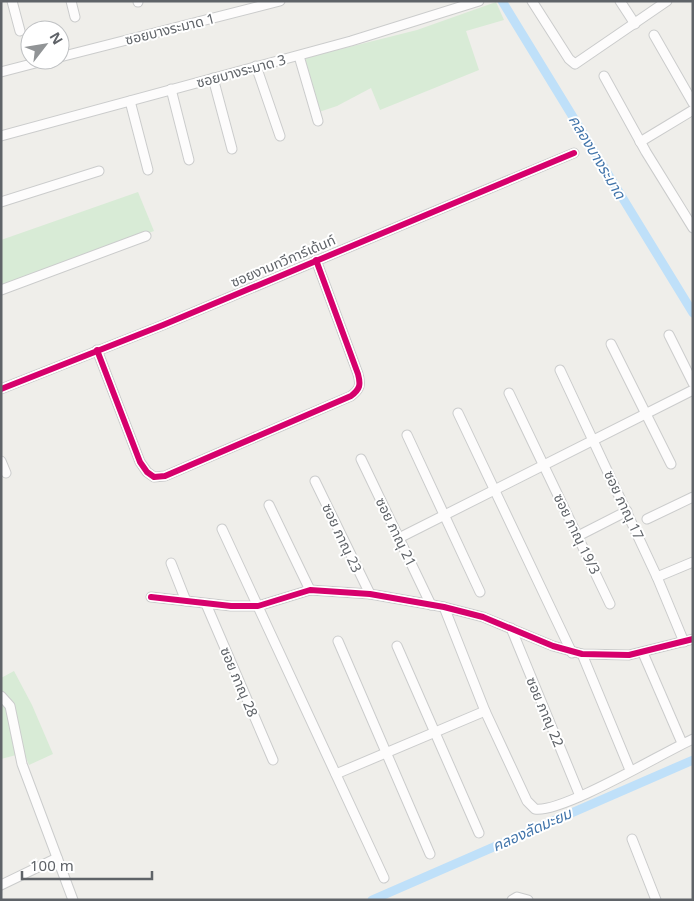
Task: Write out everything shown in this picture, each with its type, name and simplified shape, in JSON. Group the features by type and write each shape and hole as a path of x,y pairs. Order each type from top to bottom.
{"street":[{"path":"12,1 20,31"},
{"path":"71,1 75,16"},
{"name":"ซอยบางระมาด 1","path":"70,54 280,1"},
{"name":"ซอยบางระมาด 3","path":"1,136 299,56 479,1"},
{"path":"532,1 569,59 575,64 667,1"},
{"path":"620,1 635,24"},
{"path":"654,35 693,103"},
{"path":"299,56 318,121"},
{"path":"256,66 280,136"},
{"path":"1,72 20,67"},
{"path":"604,76 640,142 693,228"},
{"path":"213,78 232,149"},
{"path":"172,89 189,160"},
{"path":"130,101 148,170"},
{"path":"640,142 693,110"},
{"name":"ซอยงามทวีการ์เด้นท์","path":"1,389 164,325 574,153"},
{"path":"1,202 99,171"},
{"path":"1,290 146,236"},
{"path":"97,350 140,462 147,472 154,477 165,476 351,396 358,391 361,384 358,374 316,260"},
{"path":"669,335 693,384"},
{"path":"611,344 671,464"},
{"name":"ซอย ภาณุ 17","path":"560,370 657,577 684,642"},
{"path":"398,538 693,390"},
{"name":"ซอย ภาณุ 19/3","path":"509,393 610,604"},
{"path":"458,413 572,653"},
{"path":"407,436 480,592"},
{"name":"ซอย ภาณุ 21","path":"361,459 431,605"},
{"path":"1,460 6,473"},
{"name":"ซอย ภาณุ 23","path":"315,481 370,594"},
{"path":"648,519 693,497"},
{"path":"268,505 310,590"},
{"path":"578,536 627,512"},
{"path":"222,529 384,878"},
{"path":"657,577 693,562"},
{"path":"170,563 186,602"},
{"path":"151,597 206,604 258,606 310,590 370,594 444,607 483,617 572,653 582,654 629,655 693,639"},
{"name":"ซอย ภาณุ 28","path":"206,604 273,760"},
{"path":"444,607 485,711 531,806 535,809 548,809 580,796 693,738"},
{"name":"ซอย ภาณุ 22","path":"511,628 580,796"},
{"path":"338,641 430,854"},
{"path":"397,646 433,732 479,833"},
{"path":"643,653 682,743"},
{"path":"582,654 630,770"},
{"path":"1,696 10,706 22,764 73,900"},
{"path":"336,774 485,711"},
{"path":"632,839 656,900"},
{"path":"1,885 57,858"},
{"path":"512,900 517,897 528,900"}],"green space":[{"path":"496,2 504,20 466,31 479,70 380,110 371,88 337,106 319,112 305,58 417,30"},
{"path":"138,192 154,231 1,285 1,240"},
{"path":"14,671 32,705 53,754 29,765 24,753 1,759 1,678"}],"waterway":[{"name":"คลองบางระมาด","path":"502,1 693,313"},
{"name":"คลองลัดมะยม","path":"372,900 693,760"}],"cycle path":[{"path":"1,389 163,325 574,153"},
{"path":"97,350 140,462 147,472 154,477 165,476 351,396 358,389 358,374 316,260"},
{"path":"151,597 231,606 258,606 310,590 370,594 444,607 483,617 553,646 582,654 629,655 693,639"}]}
